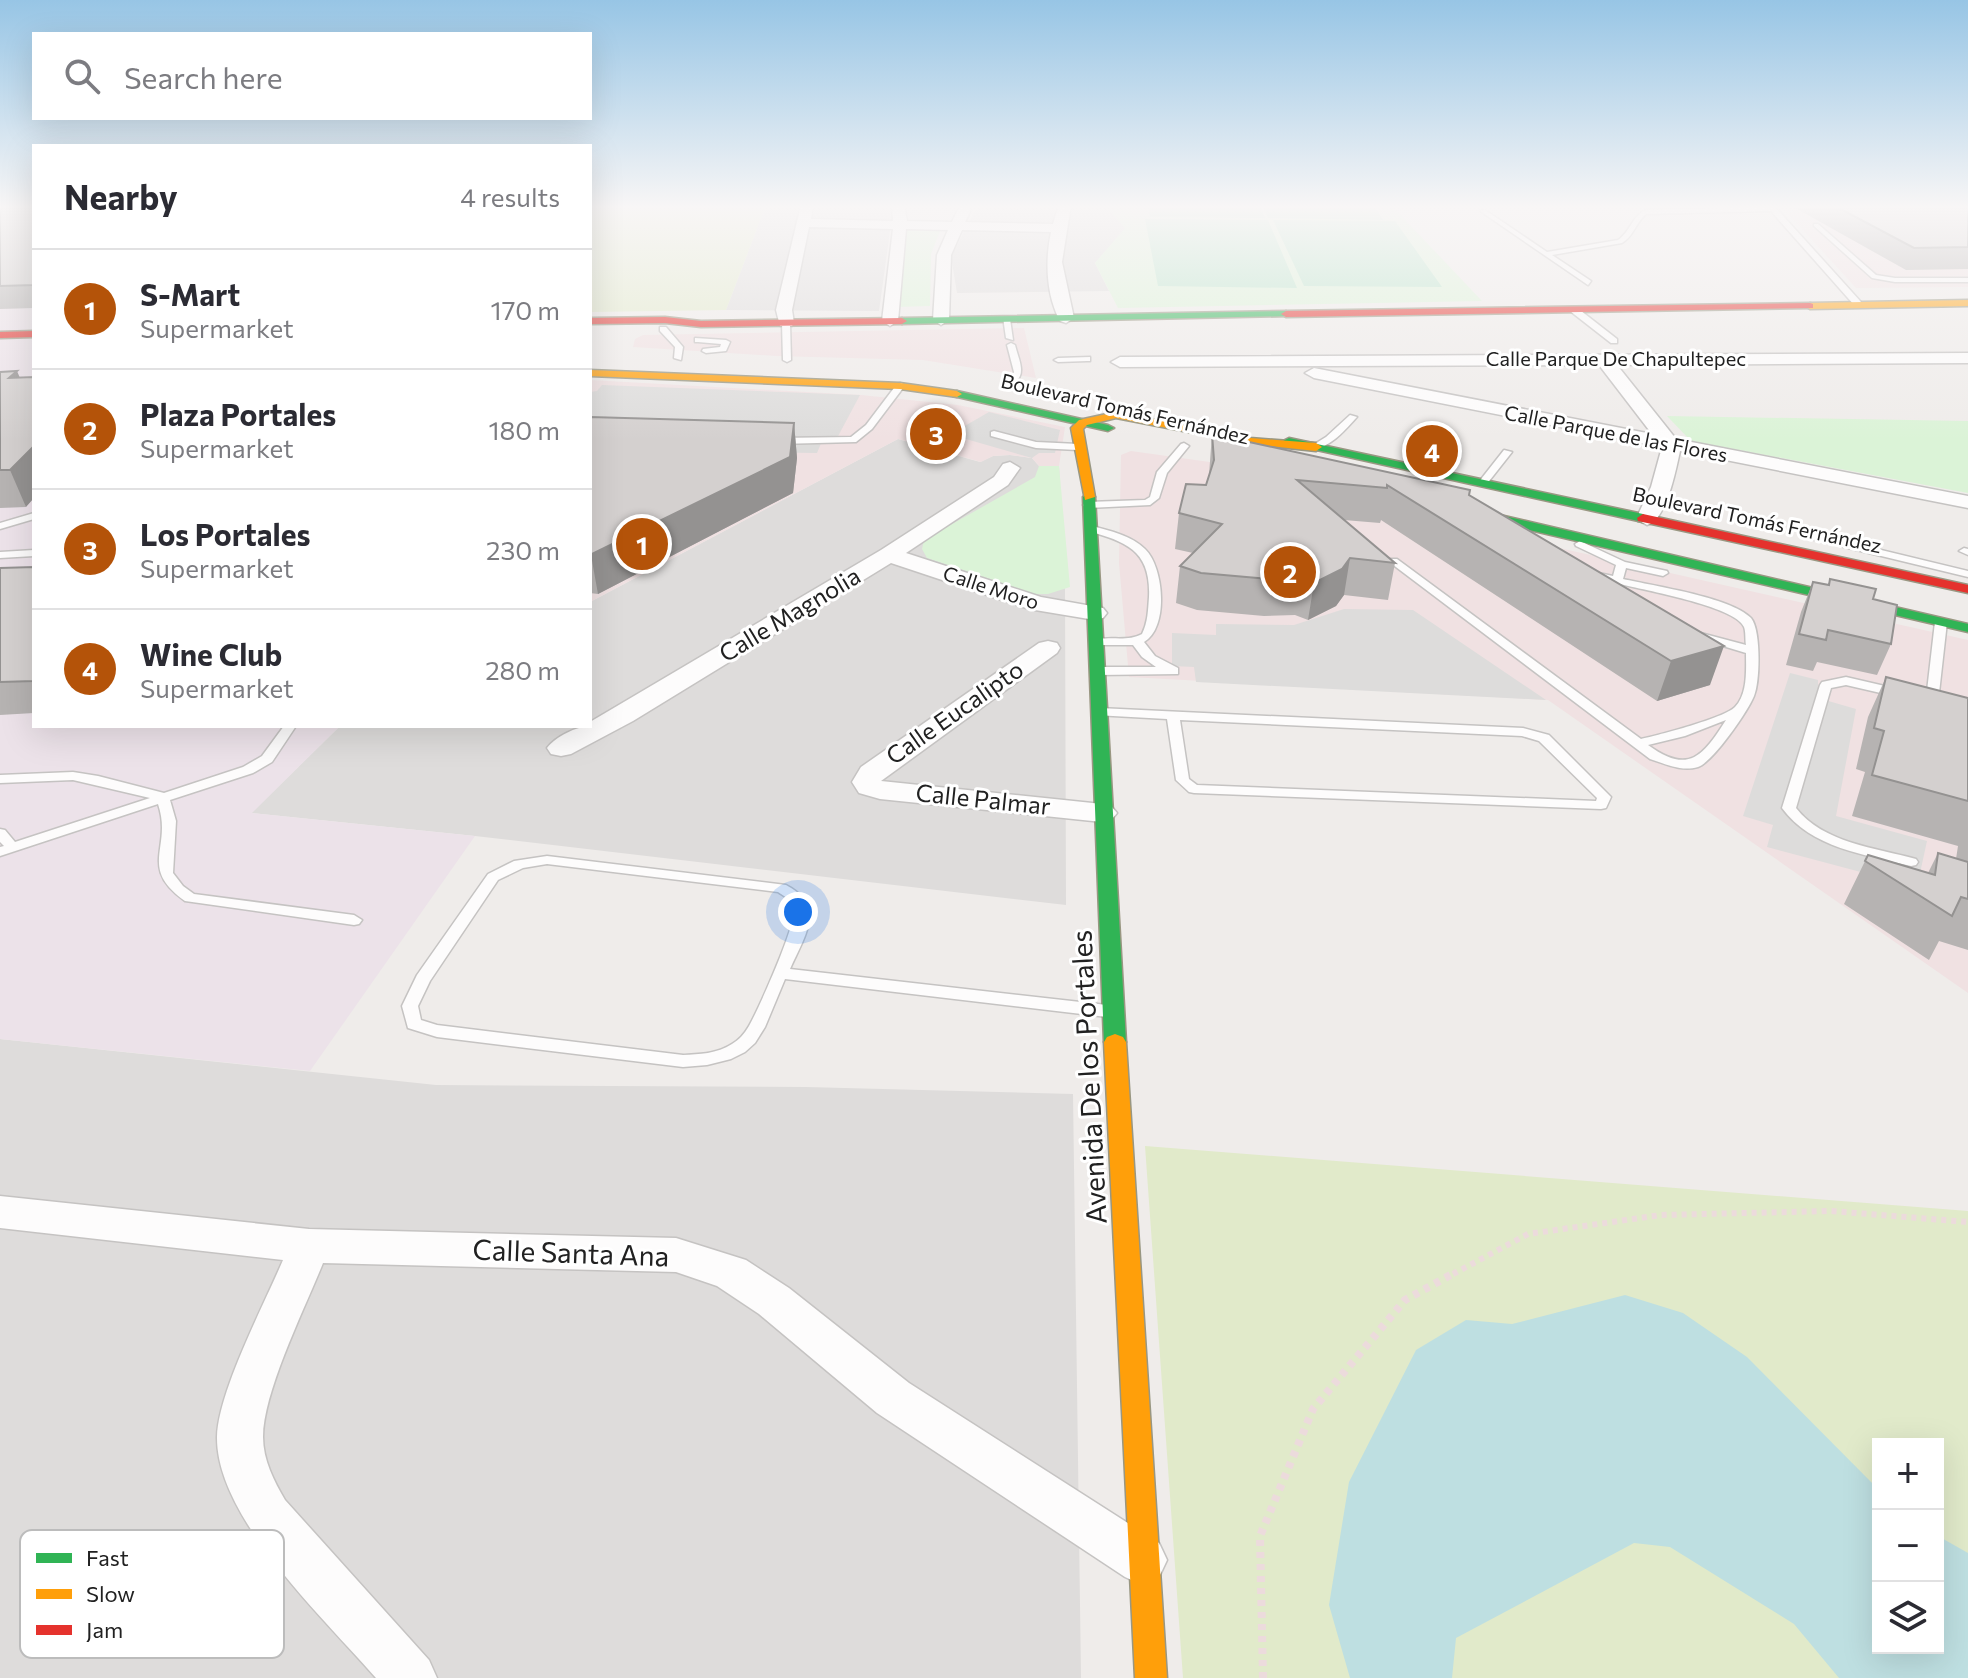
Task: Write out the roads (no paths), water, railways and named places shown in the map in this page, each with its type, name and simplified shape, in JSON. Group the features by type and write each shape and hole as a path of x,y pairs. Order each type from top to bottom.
{"main road":[{"path":"592,330 697,330 786,323 941,320 1009,334 1066,318 1968,303"},
{"path":"592,321 665,320 697,330"},
{"path":"622,338 641,330"},
{"path":"0,335 32,334"},
{"path":"0,346 32,345"},
{"path":"670,357 706,354 732,359"},
{"name":"Boulevard Tomás Fernández","path":"592,373 900,386 981,398 1083,422 1114,450 1184,446 1214,453"},
{"name":"Boulevard Tomás Fernández","path":"1105,400 1968,589"},
{"path":"1083,422 1107,416 1129,416 1250,441 1316,447"},
{"name":"Avenida De los Portales","path":"1083,422 1077,428 1078,447 1114,450 1088,505 1092,529 1102,813 1151,1678"},
{"path":"1440,505 1968,628"},
{"path":"1679,561 1734,565 1867,593 1881,589 1889,571"}],"street":[{"path":"786,323 784,310 790,283"},
{"path":"890,321 894,283"},
{"path":"941,320 942,283"},
{"path":"1057,283 1066,318"},
{"path":"1960,358 1968,368"},
{"name":"Calle Parque De Chapultepec","path":"1265,362 1960,358"},
{"path":"1604,360 1672,446 1661,487 1647,519"},
{"path":"1120,362 1265,362"},
{"name":"Calle Parque de las Flores","path":"1265,362 1672,446 1968,502"},
{"name":"Calle Magnolia","path":"561,748 624,715 889,555 1001,481 1010,468"},
{"name":"Calle Moro","path":"889,555 1037,604 1095,613"},
{"name":"Calle Eucalipto","path":"866,782 871,773 1048,648"},
{"name":"Calle Palmar","path":"866,782 880,790 1102,813"},
{"name":"Calle Santa Ana","path":"0,1212 309,1246 676,1255 731,1273 774,1301 893,1398 1145,1563"},
{"path":"280,1530 268,1517 248,1479 240,1438 246,1400 309,1246"},
{"path":"284,1535 411,1678"}],"lane":[{"path":"1840,283 1858,304"},
{"path":"1573,309 1614,341"},
{"path":"786,323 788,360"},
{"path":"663,329 679,347 670,357"},
{"path":"697,330 721,340 727,346 706,354 697,330"},
{"path":"1009,334 1018,372 1015,380"},
{"path":"1058,360 1087,359"},
{"path":"773,441 853,440 869,427 900,386"},
{"path":"1316,447 1353,417"},
{"path":"994,434 1036,445 1078,447"},
{"path":"1088,505 1147,503 1154,498 1162,472 1184,446"},
{"path":"1483,483 1507,452"},
{"path":"0,526 32,517"},
{"path":"1531,526 1601,552 1622,564 1663,573"},
{"path":"1092,529 1120,536 1136,544 1148,557 1156,583 1152,626 1147,635 1137,641 1096,642"},
{"path":"1815,537 1968,574"},
{"path":"0,555 32,553"},
{"path":"1393,561 1637,744 1668,762 1683,765 1697,763 1720,740 1748,696 1752,651 1751,629 1747,621 1734,612 1656,589 1577,571"},
{"path":"1656,589 1663,573 1679,561"},
{"path":"1603,592 1617,581 1622,564"},
{"path":"1911,862 1812,832 1797,821 1789,808 1826,685 1846,681 1926,698 1933,693 1941,622"},
{"path":"1689,633 1752,651"},
{"path":"1098,671 1174,671 1156,664 1142,651 1137,641"},
{"path":"1099,712 1173,714 1523,732 1544,738 1604,797 1601,805 1194,789 1183,780 1173,714"},
{"path":"1637,744 1681,733 1736,712"},
{"path":"0,833 6,850 248,770 267,759 289,728"},
{"path":"0,779 73,776 162,797"},
{"path":"162,797 169,821 163,870 172,887 190,898 354,920"},
{"path":"547,860 781,888 795,896 801,905 801,921 780,973 750,1039 739,1051 714,1061 642,1058 437,1031 414,1024 410,1006 423,979 493,877 522,862 547,860"},
{"path":"780,973 1114,1011"}],"water":[{"path":"1625,1295 1683,1313 1747,1357 1872,1483 1872,1654 1944,1654 1944,1539 1968,1553 1968,1678 1839,1678 1794,1624 1670,1547 1634,1543 1456,1638 1452,1678 1350,1678 1329,1605 1349,1482 1416,1350 1466,1320 1512,1324"}],"place":[{"name":"Los Portales","path":"936,434"},
{"name":"Wine Club","path":"1432,451"},
{"name":"S-Mart","path":"642,544"},
{"name":"Plaza Portales","path":"1290,572"}]}
